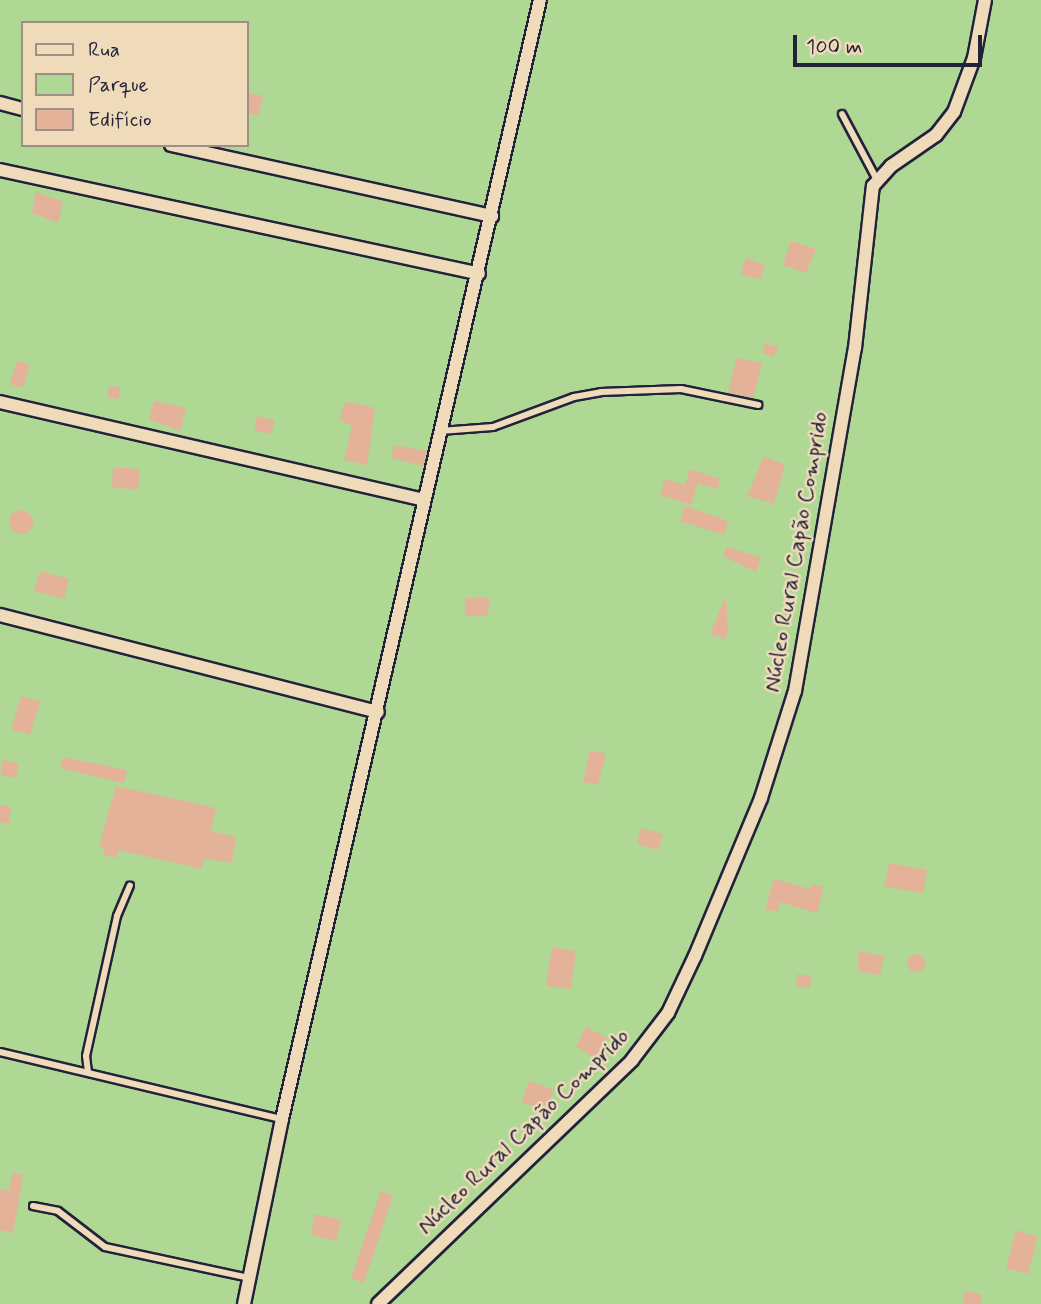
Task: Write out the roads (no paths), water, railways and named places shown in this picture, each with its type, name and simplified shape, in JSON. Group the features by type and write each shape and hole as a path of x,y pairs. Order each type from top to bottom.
{"street":[{"path":"244,1304 282,1119 378,712 423,500 479,274 540,0"},
{"path":"876,178 936,135 954,112 974,58 985,0"},
{"path":"0,103 21,108"},
{"path":"180,147 492,216"},
{"path":"0,170 479,274"},
{"name":"Núcleo Rural Capão Comprido","path":"378,1304 632,1060 668,1013 695,956 761,798 798,680 855,348 876,178"},
{"path":"0,402 423,500"},
{"path":"0,615 378,712"}],"lane":[{"path":"842,114 876,178"},
{"path":"440,431 493,427 574,397 601,393 681,389 758,405"},
{"path":"88,1072 86,1056 117,916 130,886"},
{"path":"0,1052 282,1119"},
{"path":"33,1206 58,1210 105,1247 249,1278"}]}
